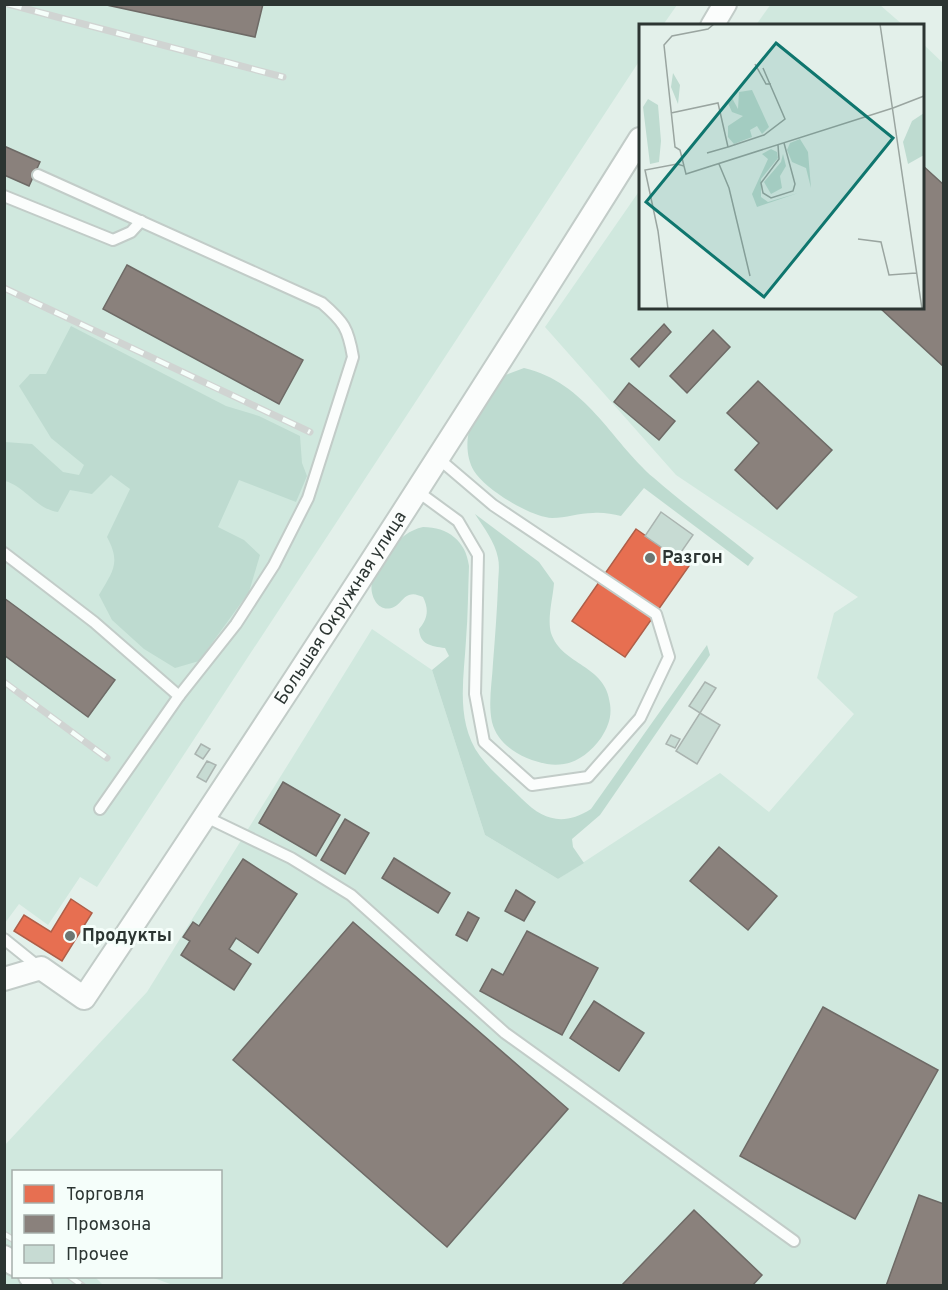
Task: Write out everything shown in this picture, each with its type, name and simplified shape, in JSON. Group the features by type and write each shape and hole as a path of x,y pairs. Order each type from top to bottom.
{"street":[{"path":"713,24 725,4"},
{"name":"Большая Окружная улица","path":"41,968 84,998 206,817 439,459 639,141"},
{"path":"4,979 41,968"}],"lane":[{"path":"38,175 322,303 337,316 349,333 353,357 308,498 274,565 236,624 179,696 100,809"},
{"path":"4,196 113,240 131,232 141,221"},
{"path":"417,491 458,522 478,555 475,694 484,742 532,785 588,777 640,718 669,657 656,614 493,505 439,459"},
{"path":"4,553 94,622 179,696"},
{"path":"206,817 291,858 351,895 505,1033 795,1241"},
{"path":"4,939 41,968"}],"shaded area":[{"path":"771,4 880,5 902,24 757,24"},
{"path":"5,5 677,5 664,24 639,24 639,62 97,887 80,877 48,925 19,904 5,923"},
{"path":"924,45 944,64 943,1285 173,1285 154,1278 222,1278 222,1170 12,1170 12,1278 96,1278 103,1285 5,1285 4,1146 147,992 372,629 432,670 485,835 558,879 720,773 769,812 854,714 817,678 834,613 858,597 676,475 545,327 639,191 639,309 924,309"},
{"path":"71,326 226,406 259,416 300,436 302,463 307,476 296,502 239,480 218,527 244,540 260,555 249,592 199,661 175,668 144,649 112,620 99,595 114,567 114,554 107,537 130,489 111,475 92,494 70,490 58,512 43,507 19,488 5,481 5,442 32,444 63,472 79,475 84,465 51,438 19,386 30,374 46,374"},
{"path":"524,368 546,375 581,399 654,478 754,558 748,566 644,488 621,516 596,513 552,518 532,513 509,501 488,486 474,471 470,462 467,446 469,431 503,376"},
{"path":"475,514 539,562 554,583 551,633 564,652 601,681 607,691 610,713 606,730 590,750 571,762 555,765 522,756 506,745 495,731 490,700 499,561 492,541"},
{"path":"423,527 440,530 454,537 464,549 467,557 469,566 463,700 467,729 472,743 495,773 530,806 546,816 555,819 572,818 591,809 707,645 710,655 600,815 572,839 573,847 584,863 558,879 485,835 432,670 449,656 445,648 424,642 420,634 419,629 427,614 423,597 409,595 394,607 383,608 373,597 372,582 392,548 405,535"}],"building: Торговля":[{"path":"636,529 689,566 625,657 572,621"},
{"path":"71,899 92,913 62,961 14,931 24,915 51,932"}],"building: Промзона":[{"path":"102,4 263,4 255,37"},
{"path":"4,146 40,162 29,186 4,175"},
{"path":"924,167 944,185 944,367 881,309 924,309"},
{"path":"127,265 303,360 279,404 103,309"},
{"path":"664,324 671,332 639,367 631,359"},
{"path":"713,330 730,347 687,393 670,376"},
{"path":"758,381 832,450 777,509 735,470 759,443 727,413"},
{"path":"629,383 675,421 659,440 614,402"},
{"path":"4,598 115,680 88,717 4,655"},
{"path":"283,782 340,815 316,856 259,823"},
{"path":"345,819 369,833 345,874 321,860"},
{"path":"719,847 777,896 748,930 690,881"},
{"path":"394,858 450,893 438,913 382,878"},
{"path":"243,859 297,894 258,953 236,938 229,949 251,964 234,990 181,955 190,941 183,937 193,922 199,926"},
{"path":"516,890 535,902 524,921 505,911"},
{"path":"468,912 479,918 467,941 456,935"},
{"path":"353,922 568,1109 447,1247 233,1060"},
{"path":"527,931 598,968 562,1035 480,991 492,969 503,975"},
{"path":"594,1001 644,1033 619,1071 570,1038"},
{"path":"823,1007 938,1070 855,1219 740,1156"},
{"path":"919,1195 944,1204 944,1286 886,1286"},
{"path":"694,1210 762,1275 752,1286 621,1286"}],"building: Прочее":[{"path":"661,512 693,535 677,558 645,536"},
{"path":"705,682 716,688 700,713 689,706"},
{"path":"700,713 720,725 697,764 676,751"},
{"path":"671,735 680,739 675,748 666,744"},
{"path":"201,744 210,749 203,759 195,754"},
{"path":"207,761 216,765 206,782 197,777"}],"railway":[{"path":"8,4 283,77"},
{"path":"4,288 310,432"},
{"path":"4,682 107,758"},
{"path":"4,1234 12,1239"},
{"path":"72,1278 83,1286"}],"place":[{"name":"Разгон","path":"650,558"},
{"name":"Продукты","path":"70,936"}]}
